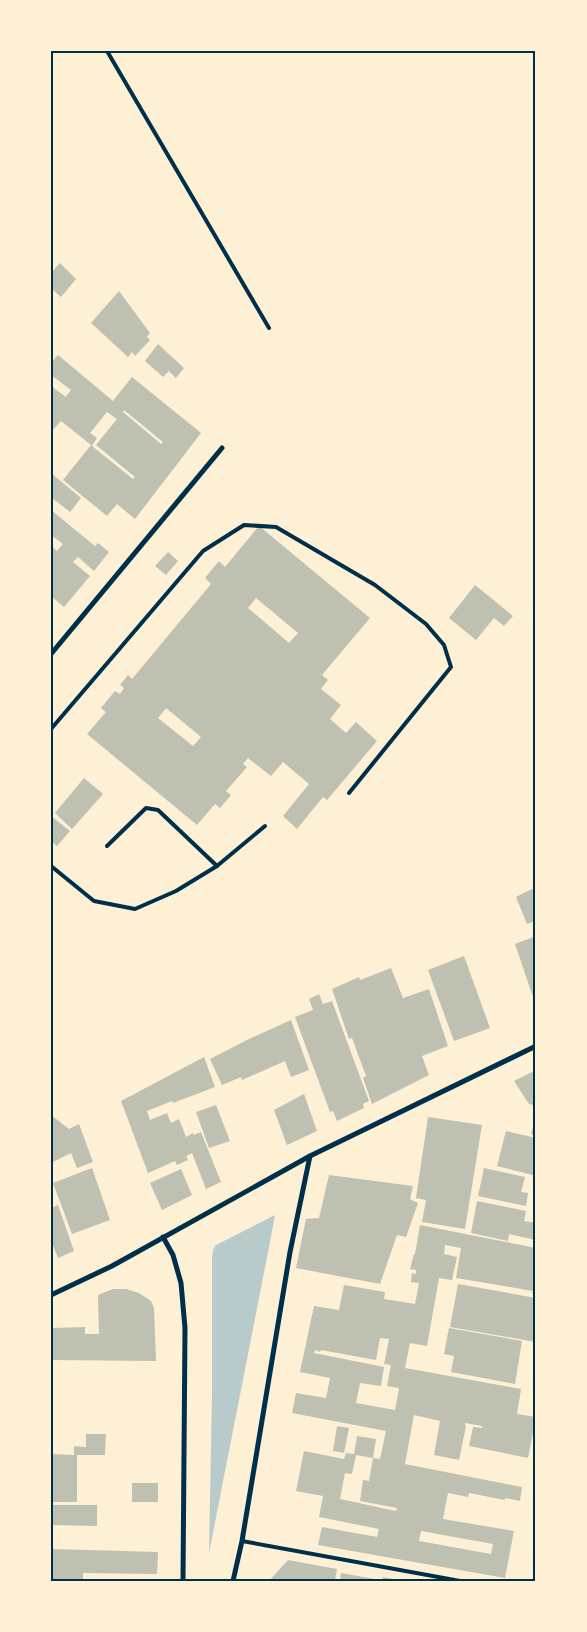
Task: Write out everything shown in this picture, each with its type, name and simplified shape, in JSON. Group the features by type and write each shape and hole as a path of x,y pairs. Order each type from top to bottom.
{"street":[{"path":"51,654 222,448"},
{"path":"51,1295 112,1266 310,1156 536,1046"},
{"path":"233,1581 242,1541 290,1252 310,1156"},
{"path":"163,1237 173,1255 182,1282 185,1328 183,1581"}],"lane":[{"path":"107,51 269,328"},
{"path":"51,729 203,551 244,525 276,527 376,585 426,624 444,645 452,667 348,793"},
{"path":"107,846 146,808 158,810 217,866"},
{"path":"51,866 94,901 135,909 176,891 217,866 266,826"},
{"path":"242,1541 460,1581"}],"shaded area":[{"path":"275,1215 209,1553 213,1250 216,1245"}],"building":[{"path":"60,263 76,279 61,297 51,288 51,273"},
{"path":"119,291 150,333 147,337 150,340 135,356 132,352 128,357 91,323"},
{"path":"158,344 184,368 176,378 169,371 163,377 145,361"},
{"path":"58,355 113,401 132,377 201,433 135,519 117,504 107,516 63,480 91,445 61,421 51,432 51,386 66,397 71,390 51,375 51,363","holes":["124,410 163,442 161,444 123,412","107,412 117,419 96,445 135,477 133,479 92,446 97,438 90,433"]},
{"path":"51,473 81,498 70,512 51,497"},
{"path":"51,510 95,546 98,543 109,552 94,571 78,557 73,562 90,576 64,607 51,596 51,546 57,551 63,544 51,535"},
{"path":"259,526 370,618 322,675 328,680 321,689 341,705 330,719 346,733 356,722 377,741 327,800 323,797 297,829 283,816 309,784 283,762 271,776 248,758 243,764 247,767 226,791 231,795 220,808 215,804 197,825 87,734 106,712 101,708 115,691 120,694 124,688 120,685 128,675 132,679 211,584 205,578 219,561 225,567","holes":["256,598 298,633 289,643 248,608","166,708 201,737 193,746 158,718"]},
{"path":"168,552 178,561 166,575 155,566"},
{"path":"475,585 513,616 504,626 494,618 476,640 449,618"},
{"path":"84,778 103,794 72,829 55,813"},
{"path":"51,816 70,831 57,846 51,841"},
{"path":"536,887 536,921 527,924 516,897"},
{"path":"536,936 536,996 533,997 515,944"},
{"path":"464,956 490,1028 454,1041 428,970"},
{"path":"391,968 403,998 429,989 448,1046 422,1056 429,1075 372,1104 363,1078 366,1076 352,1038 349,1039 332,989 359,977 360,980"},
{"path":"319,994 323,1004 332,1001 369,1101 363,1104 364,1108 337,1121 333,1111 330,1112 295,1017 313,1010 309,999"},
{"path":"291,1020 309,1070 291,1077 285,1061 242,1080 241,1077 222,1085 210,1059"},
{"path":"204,1057 215,1087 147,1111 150,1120 167,1113 171,1123 179,1119 186,1137 193,1133 194,1135 201,1132 221,1182 206,1189 192,1153 186,1156 188,1160 177,1165 175,1161 148,1173 121,1101"},
{"path":"536,1070 536,1106 529,1104 514,1081"},
{"path":"304,1094 317,1131 287,1145 274,1110"},
{"path":"216,1105 230,1141 209,1148 196,1112"},
{"path":"51,1115 69,1129 79,1124 93,1162 77,1168 71,1153 51,1163"},
{"path":"428,1117 482,1125 465,1229 422,1222 426,1200 416,1198"},
{"path":"536,1118 536,1135 531,1134"},
{"path":"506,1131 536,1138 536,1176 497,1166"},
{"path":"92,1168 110,1220 72,1234 53,1183"},
{"path":"484,1168 525,1177 521,1192 528,1193 526,1206 478,1196"},
{"path":"181,1169 192,1195 162,1210 150,1183"},
{"path":"329,1175 413,1186 410,1199 418,1203 406,1237 397,1235 380,1284 296,1268 306,1219 319,1218"},
{"path":"477,1201 526,1211 524,1221 536,1223 536,1240 509,1234 508,1241 471,1233"},
{"path":"58,1205 74,1251 58,1258 51,1240 51,1208"},
{"path":"420,1225 536,1248 536,1295 532,1294 533,1291 456,1278 461,1248 445,1245 444,1254 457,1257 452,1280 439,1278 427,1346 410,1343 405,1368 521,1389 517,1414 536,1417 528,1458 469,1446 473,1427 482,1428 482,1426 465,1423 459,1460 434,1455 440,1421 414,1415 405,1464 522,1487 520,1501 469,1493 468,1497 448,1493 443,1519 514,1531 505,1578 318,1545 322,1527 377,1537 379,1529 319,1517 323,1496 296,1491 304,1451 344,1459 346,1453 354,1454 357,1436 376,1439 373,1458 380,1459 386,1431 292,1413 296,1393 326,1398 330,1378 300,1372 314,1306 339,1310 344,1285 385,1292 384,1299 415,1304 419,1283 411,1282 412,1273 416,1274 416,1270 410,1269 415,1254","holes":["380,1338 389,1339 384,1364 391,1365 387,1386 399,1388 395,1410 356,1403 360,1383 381,1386 384,1367 314,1353 315,1350 320,1352 321,1350 376,1360","356,1455 373,1458 369,1481 363,1480 360,1501 397,1508 396,1511 340,1499 345,1473 352,1474","421,1531 493,1544 491,1554 419,1541"]},
{"path":"458,1284 536,1298 536,1342 450,1327"},
{"path":"113,1289 126,1289 139,1293 151,1301 154,1308 156,1361 51,1360 51,1328 85,1327 85,1334 99,1334 98,1295"},
{"path":"449,1328 522,1341 515,1384 451,1372 454,1356 444,1354"},
{"path":"337,1426 349,1428 344,1453 333,1451"},
{"path":"86,1434 106,1434 105,1455 77,1455 77,1502 51,1502 51,1454 74,1455 74,1446 86,1447"},
{"path":"132,1483 158,1483 158,1502 132,1502"},
{"path":"51,1505 97,1505 97,1526 51,1525"},
{"path":"51,1549 158,1552 157,1574 83,1573 83,1581 51,1581"},
{"path":"288,1560 337,1569 335,1581 269,1581"},
{"path":"341,1573 380,1580 380,1581 340,1581"},
{"path":"383,1577 400,1580 400,1581 382,1581"}]}
